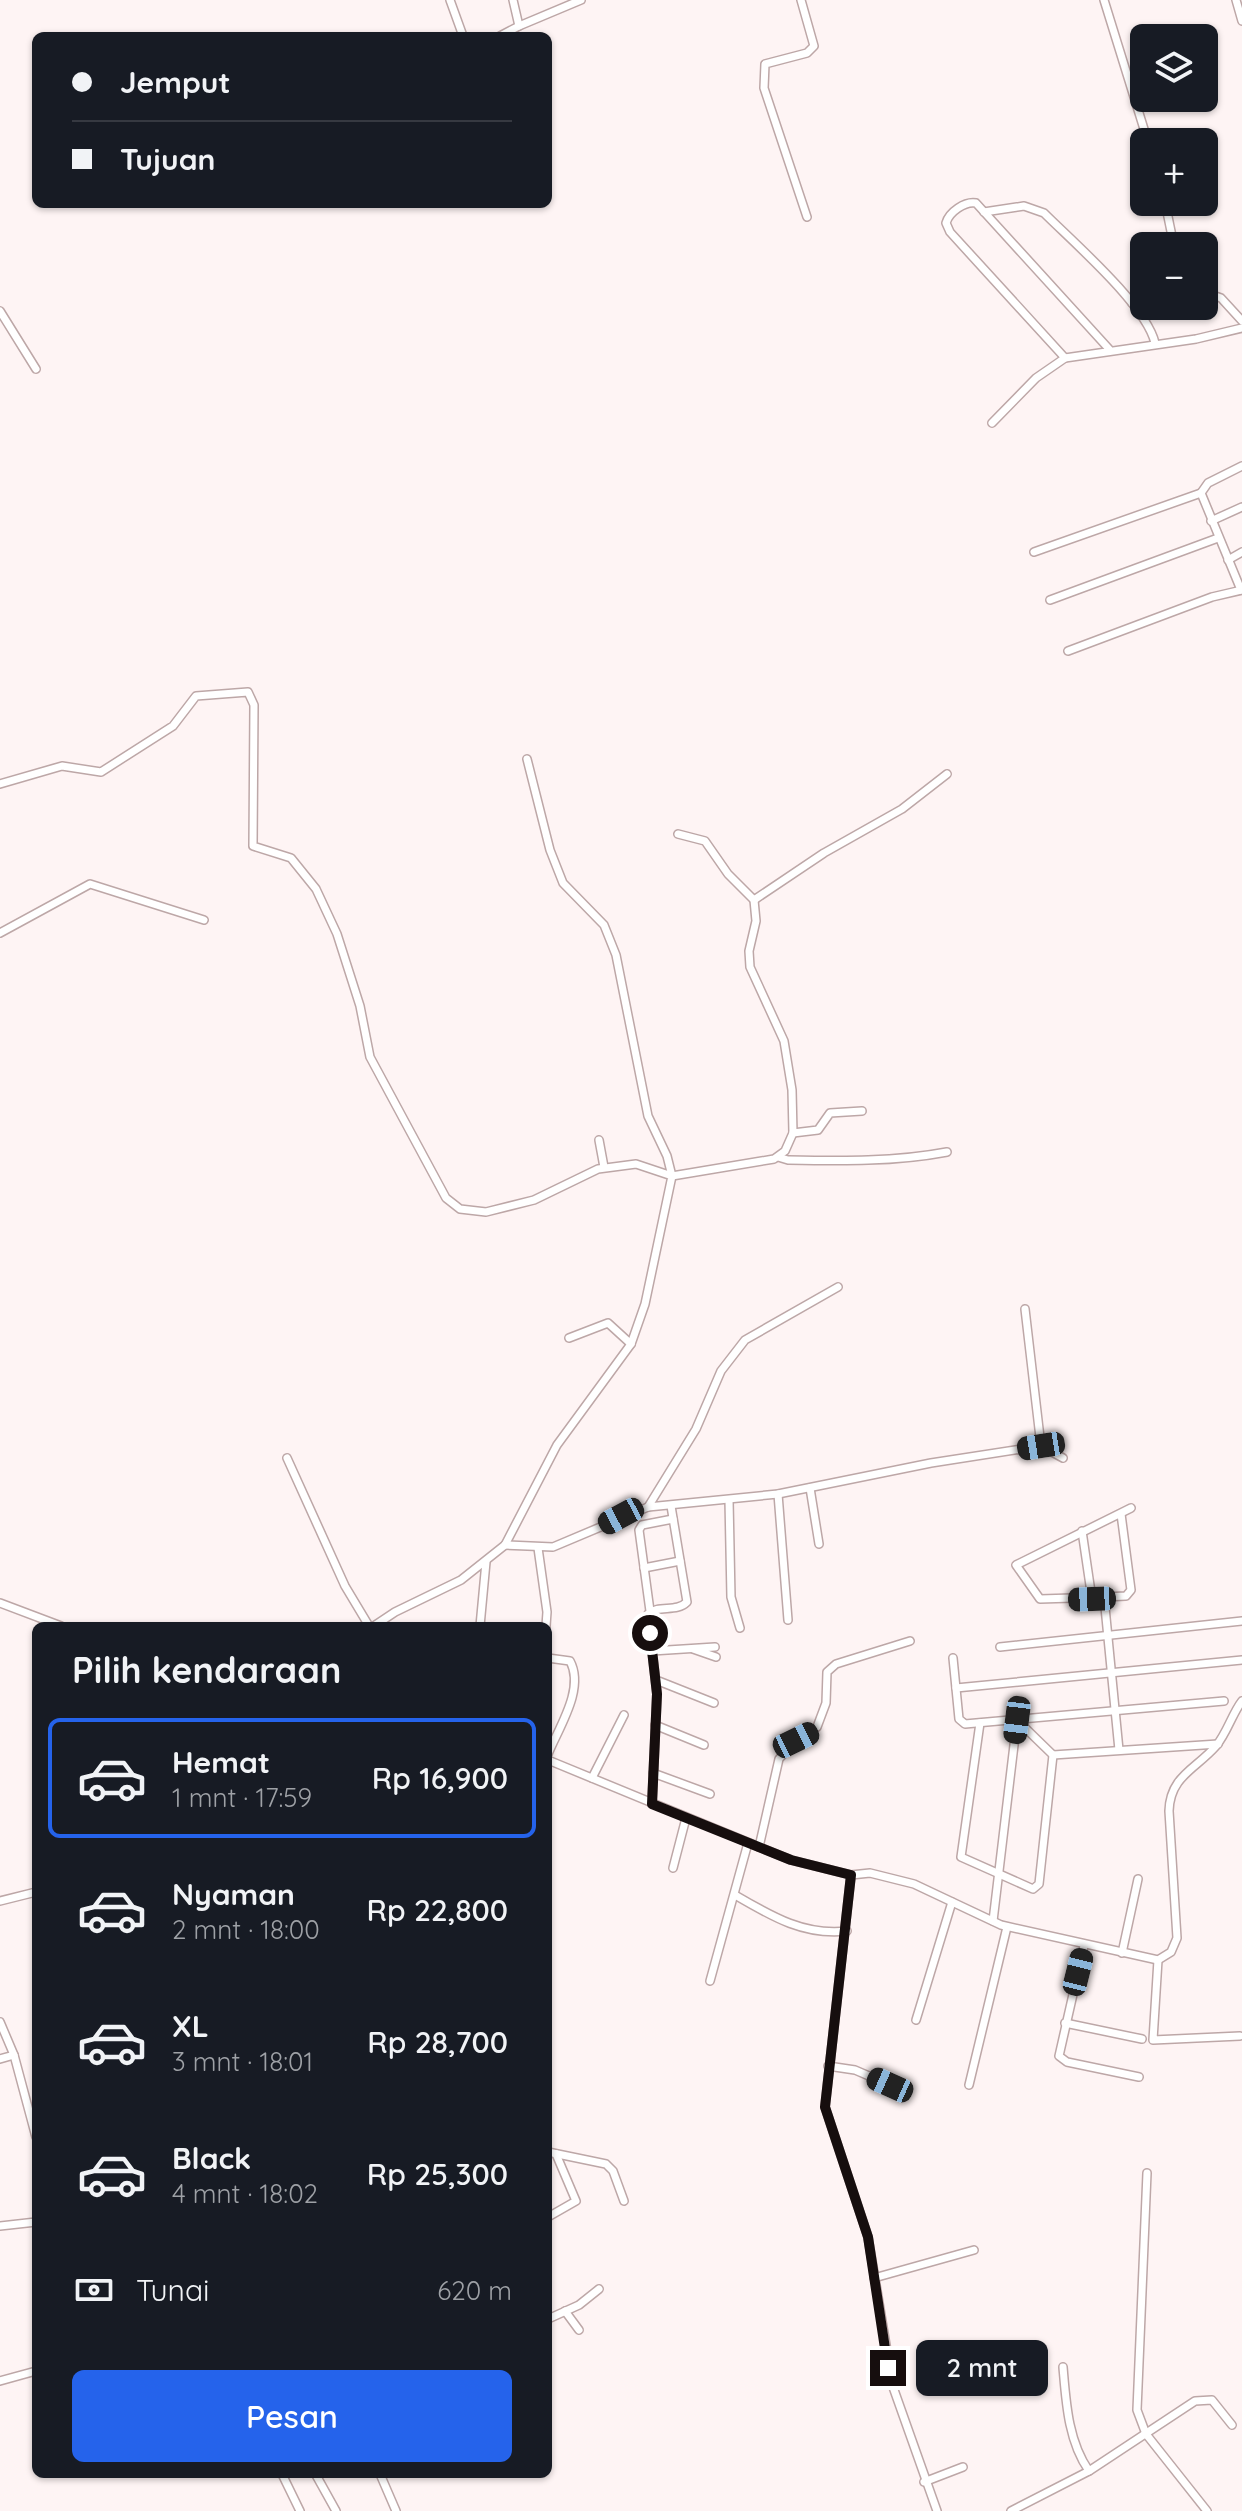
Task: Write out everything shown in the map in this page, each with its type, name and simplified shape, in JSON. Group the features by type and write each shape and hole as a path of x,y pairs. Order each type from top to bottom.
{"street":[{"path":"450,0 462,32"},
{"path":"513,0 519,26"},
{"path":"508,32 581,0"},
{"path":"801,0 814,46 807,53 765,64 764,88 807,217"},
{"path":"1104,0 1144,128"},
{"path":"1236,0 1242,21"},
{"path":"1065,358 970,256 947,226 949,215 968,202 974,202 1109,349"},
{"path":"984,212 1024,206 1044,213 1130,301"},
{"path":"1218,297 1242,321"},
{"path":"0,311 36,369"},
{"path":"1145,320 1155,343"},
{"path":"992,423 1036,378 1065,358 1242,328"},
{"path":"1034,552 1201,493 1208,483 1242,466"},
{"path":"1068,651 1212,597 1241,590 1201,493"},
{"path":"1211,521 1242,507"},
{"path":"1050,600 1218,538"},
{"path":"1228,560 1242,552"},
{"path":"0,784 62,766 101,772 173,726 196,696 248,692 254,705 253,846 291,858 316,889 351,977 370,1057 446,1198 460,1209 486,1212 534,1200 604,1167 636,1164 672,1176 778,1157 788,1160 863,1161 909,1159 947,1152"},
{"path":"379,1622 461,1580 505,1545 557,1445 631,1344 645,1304 672,1176 667,1156 648,1116 616,955 604,925 563,883 550,850 527,759"},
{"path":"754,900 824,853 902,809 947,774"},
{"path":"678,834 703,839 728,874 754,900 756,921 749,951 750,967 784,1041 792,1090 793,1133 785,1151 778,1157"},
{"path":"0,933 90,884 204,920"},
{"path":"793,1133 818,1130 830,1113 862,1111"},
{"path":"599,1140 604,1167"},
{"path":"648,1507 696,1429 721,1371 745,1340 838,1287"},
{"path":"1025,1309 1041,1446"},
{"path":"569,1338 608,1323 631,1344"},
{"path":"505,1545 538,1548 565,1542 648,1507 778,1494 1041,1446 1063,1458"},
{"path":"287,1458 345,1586 369,1622"},
{"path":"810,1488 819,1544"},
{"path":"778,1494 788,1620"},
{"path":"729,1500 731,1597 740,1628"},
{"path":"650,1611 680,1608 687,1602 671,1506"},
{"path":"1121,1514 1131,1593 1126,1596 1040,1599 1015,1566 1131,1508"},
{"path":"652,1804 656,1680 639,1530 642,1525 673,1519"},
{"path":"1082,1531 1092,1599"},
{"path":"538,1548 546,1622"},
{"path":"644,1568 680,1561"},
{"path":"480,1622 486,1562"},
{"path":"1104,1597 1119,1750"},
{"path":"0,1603 50,1622"},
{"path":"1000,1647 1242,1621"},
{"path":"759,1847 779,1759 796,1740 817,1727 826,1703 827,1672 836,1664 910,1641"},
{"path":"687,1647 716,1657"},
{"path":"652,1651 715,1647"},
{"path":"953,1658 960,1721 980,1723 1224,1701"},
{"path":"552,1659 570,1661 576,1677 574,1691 552,1747"},
{"path":"956,1688 1242,1660"},
{"path":"656,1680 714,1703"},
{"path":"552,1759 652,1804 791,1860 851,1875 870,1873 914,1884 1007,1927 1158,1960 1171,1952 1177,1938 1171,1791 1182,1775 1218,1744 1242,1698"},
{"path":"592,1778 624,1715"},
{"path":"1017,1720 1053,1755 1218,1744"},
{"path":"993,1921 1017,1720"},
{"path":"980,1723 961,1857 1031,1888 1038,1886 1053,1755"},
{"path":"655,1725 704,1745"},
{"path":"653,1773 710,1794"},
{"path":"673,1868 686,1818"},
{"path":"710,1981 748,1843"},
{"path":"851,1875 825,2107 828,2124 858,2205 874,2278 888,2368 924,2482 937,2511"},
{"path":"1122,1953 1138,1879"},
{"path":"0,1901 32,1893"},
{"path":"735,1895 777,1919 802,1928 847,1931"},
{"path":"916,2020 952,1902"},
{"path":"969,2085 1007,1927"},
{"path":"1084,1946 1058,2051 1062,2060 1139,2077"},
{"path":"1158,1960 1153,2040 1240,2036"},
{"path":"0,2022 14,2055 32,2122"},
{"path":"1065,2023 1142,2039"},
{"path":"0,2059 14,2055"},
{"path":"828,2066 855,2070 890,2085"},
{"path":"552,2153 606,2164 613,2171 624,2201"},
{"path":"552,2153 576,2201 552,2215"},
{"path":"1147,2173 1137,2410 1146,2434 1207,2511"},
{"path":"0,2226 32,2222"},
{"path":"874,2278 974,2250"},
{"path":"552,2317 599,2289"},
{"path":"565,2311 579,2330"},
{"path":"1063,2367 1067,2416 1081,2460 1089,2471"},
{"path":"0,2381 32,2372"},
{"path":"1011,2511 1089,2471 1184,2407 1205,2399 1212,2400 1232,2425"},
{"path":"924,2482 963,2467"},
{"path":"284,2478 300,2511"},
{"path":"318,2478 336,2511"},
{"path":"382,2478 396,2511"}],"route":[{"path":"650,1633 657,1694 652,1804 791,1860 851,1875 825,2107 828,2124 851,2180 868,2237 888,2368"}]}
